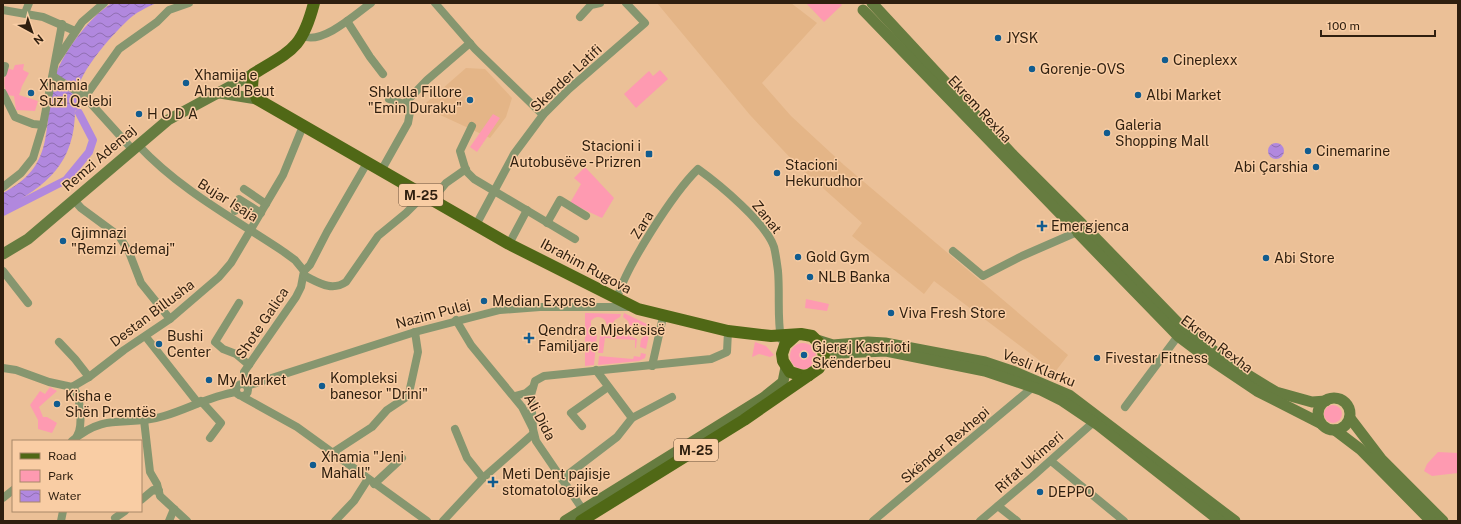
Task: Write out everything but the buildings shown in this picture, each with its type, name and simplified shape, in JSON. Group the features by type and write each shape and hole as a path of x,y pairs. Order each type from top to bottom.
{"main road":[{"path":"257,98 252,87 253,74 292,50 303,36 314,3"},
{"name":"Ibrahim Rugova","path":"257,98 427,198 509,244 534,255 632,306 663,317 728,331 795,336"},
{"name":"M-25","path":"795,336 807,334 817,340"},
{"path":"795,336 787,341 783,349 783,361 786,367 796,375 809,375"},
{"path":"817,340 823,350 822,362"},
{"name":"M-25","path":"585,517 744,420 815,372 822,362"}],"street":[{"path":"25,13 28,3"},
{"path":"56,62 82,22 104,3"},
{"path":"83,95 119,49 158,22 169,10 189,3"},
{"path":"303,36 311,38 318,37 347,21 371,3"},
{"path":"435,3 470,43 543,115"},
{"path":"580,17 591,5 600,3"},
{"name":"Skender Latifi","path":"476,225 514,154 543,115 569,89 645,23 626,3"},
{"name":"Ekrem Rexha","path":"864,4 1079,229 1178,336 1257,391 1320,422 1326,428 1334,430 1360,449 1431,521"},
{"path":"3,10 44,17 75,31"},
{"path":"347,21 370,57 383,74"},
{"path":"3,187 21,173 30,162 43,125 56,77 56,62 62,24"},
{"path":"404,104 427,80 470,43"},
{"name":"Remzi Ademaj","path":"3,254 28,239 135,147 177,114 220,93 253,74"},
{"name":"Bujar Isaja","path":"56,77 83,95 135,147 183,187 208,204 251,229 295,260 304,273"},
{"name":"Ibrahim Rugova","path":"220,93 257,98"},
{"path":"3,96 15,118 33,124 43,125"},
{"path":"381,171 408,123 410,112 404,104 389,99"},
{"name":"Destan Billusha","path":"72,387 89,378 124,350 146,337 170,319 219,277 231,263 283,175 304,126"},
{"path":"472,126 460,151 466,169 474,179 575,239"},
{"name":"Shote Galica","path":"246,385 244,372 296,297 304,273 310,265 327,232 367,163"},
{"path":"304,273 331,287 339,286 346,282 378,236 406,213 466,169"},
{"name":"Zara","path":"617,299 621,286 645,244 672,201 689,177 698,169"},
{"name":"Zanat","path":"698,169 736,200 763,229 772,242 778,273 780,336 783,349"},
{"path":"244,189 266,204"},
{"path":"235,211 239,199 261,213"},
{"path":"74,200 81,208 120,236 129,252 140,283 170,319"},
{"path":"548,223 560,200 586,216"},
{"path":"509,244 527,210"},
{"path":"953,251 983,276 1079,229"},
{"name":"Ekrem Rexha","path":"1079,229 1182,327 1248,375 1276,392 1306,401 1326,401 1331,399 1341,400 1349,408 1350,418 1382,460 1443,521"},
{"path":"3,271 28,303"},
{"path":"239,302 215,342 223,349 236,354 249,365"},
{"name":"Nazim Pulaj","path":"246,385 415,332 456,320 500,310 632,306"},
{"path":"652,366 663,317"},
{"name":"Ali Dida","path":"456,320 471,345 514,396 533,431 585,517"},
{"path":"442,521 483,478 533,431 531,404 532,388 535,381 544,376 711,359 724,354 728,347 728,331"},
{"path":"332,453 372,427 387,410 405,398 409,393 418,352 415,332"},
{"path":"1125,407 1178,336"},
{"path":"146,337 200,402 221,423 210,438"},
{"name":"Vesli Klarku","path":"817,340 833,345 868,342 885,343 985,362 1015,372 1069,395 1220,521"},
{"path":"59,342 76,359 89,378"},
{"name":"Vesli Klarku","path":"822,362 840,353 886,351 985,371 1033,387 1096,419 1235,521"},
{"path":"565,521 585,517 769,394 783,382 786,367"},
{"path":"3,368 16,370 49,382 72,387 78,396 80,422 80,430 74,439"},
{"path":"596,370 632,418"},
{"path":"236,392 238,385 246,385 248,393 243,397"},
{"path":"582,426 571,413 608,387"},
{"name":"Skënder Rexhepi","path":"873,521 1033,387"},
{"path":"514,396 526,393 532,388"},
{"path":"74,439 105,422 144,420 164,416 221,394 236,392"},
{"path":"236,392 238,396 243,397 297,427 371,482 427,521"},
{"path":"562,479 616,437 632,418 672,397"},
{"path":"1320,422 1318,413 1322,404 1326,401"},
{"path":"1334,430 1344,427 1350,418"},
{"name":"Rifat Ukimeri","path":"980,521 1051,461 1096,419"},
{"path":"144,420 150,472 160,496 187,521"},
{"path":"455,429 467,458 483,478"},
{"path":"335,521 371,482 402,458"},
{"path":"1051,461 1124,521"},
{"path":"142,499 153,490 158,491"},
{"path":"3,498 12,491"},
{"path":"998,506 1017,521"},
{"path":"169,521 174,508"},
{"path":"115,518 124,512"}],"shaded area":[{"path":"657,3 791,3 817,23 762,83 791,116 844,165 1068,355 1055,372 934,281 924,294 852,236 862,223 796,164 750,115"},
{"name":"Shkolla Fillore \"Emin Duraku\"","path":"466,68 485,69 512,98 506,117 490,138 438,114 426,103"}],"green space":[{"path":"806,3 840,3 842,5 824,22"},
{"path":"24,64 23,70 29,73 19,95 38,101 35,111 16,110 14,96 7,95 4,85 7,68 13,70 15,65"},
{"path":"660,70 668,79 636,108 624,94 649,71 653,76"},
{"path":"493,114 500,118 477,152 470,147"},
{"path":"585,167 614,198 602,218 570,203 581,184 574,178"},
{"path":"806,299 829,304 827,311 805,308"},
{"path":"585,313 621,314 620,317 611,325 607,325 605,320 599,317 594,318 591,321 591,331 597,335 594,365 585,366"},
{"path":"624,313 651,326 646,349 640,347 641,339 645,335 644,326 637,323 630,327 628,321 623,317"},
{"path":"607,329 630,331 632,337 637,339 636,348 635,340 605,338 603,353 598,353 600,335"},
{"path":"755,342 766,346 774,355 770,357 759,354 752,357"},
{"path":"803,343 812,347 816,356 812,365 803,369 794,365 790,356 794,347"},
{"path":"641,353 646,354 645,358 639,361 598,365 599,356 633,359 634,356 640,357"},
{"path":"50,387 57,391 39,407 43,417 47,417 57,423 52,433 38,429 38,420 30,405 40,391 45,394"},
{"path":"1333,405 1339,408 1342,414 1339,420 1333,423 1327,420 1324,414 1327,408"},
{"path":"1438,452 1458,453 1458,473 1432,476 1424,471 1427,464"}],"water":[{"path":"112,3 157,3 141,10 128,20 112,36 87,69 81,80 75,101 73,101 73,108 75,110 74,129 70,145 64,159 56,171 33,191 3,209 3,193 20,182 31,171 39,159 44,146 53,83 56,73 68,50 76,38 94,18"},
{"path":"1273,143 1279,143 1284,148 1282,157 1279,159 1273,159 1268,154 1268,148"}],"waterway":[{"path":"74,101 74,107"},
{"path":"3,212 66,180 89,152 93,140 79,113"}],"place":[{"name":"JYSK","path":"998,38"},
{"name":"Cineplexx","path":"1165,60"},
{"name":"Gorenje-OVS","path":"1032,69"},
{"name":"Xhamija e Ahmed Beut","path":"186,83"},
{"name":"Xhamia Suzi Qelebi","path":"31,93"},
{"name":"Albi Market","path":"1138,95"},
{"name":"Shkolla Fillore \"Emin Duraku\"","path":"470,100"},
{"name":"H O D A","path":"139,114"},
{"name":"Galeria Shopping Mall","path":"1107,133"},
{"name":"Cinemarine","path":"1308,151"},
{"name":"Stacioni i Autobusëve - Prizren","path":"649,154"},
{"name":"Abi Çarshia","path":"1316,167"},
{"name":"Stacioni Hekurudhor","path":"777,173"},
{"name":"Emergjenca","path":"1042,226"},
{"name":"Gjimnazi \"Remzi Ademaj\"","path":"63,241"},
{"name":"Gold Gym","path":"798,257"},
{"name":"Abi Store","path":"1266,258"},
{"name":"NLB Banka","path":"810,277"},
{"name":"Median Express","path":"484,301"},
{"name":"Viva Fresh Store","path":"891,313"},
{"name":"Qendra e Mjekësisë Familjare","path":"529,338"},
{"name":"Bushi Center","path":"159,344"},
{"name":"Gjergj Kastrioti Skënderbeu","path":"804,355"},
{"name":"Fivestar Fitness","path":"1097,358"},
{"name":"My Market","path":"209,380"},
{"name":"Kompleksi banesor \"Drini\"","path":"322,386"},
{"name":"Kisha e Shën Premtës","path":"57,404"},
{"name":"Xhamia \"Jeni Mahall\"","path":"313,465"},
{"name":"Meti Dent pajisje stomatologjike","path":"493,482"},
{"name":"DEPPO","path":"1040,492"}]}
